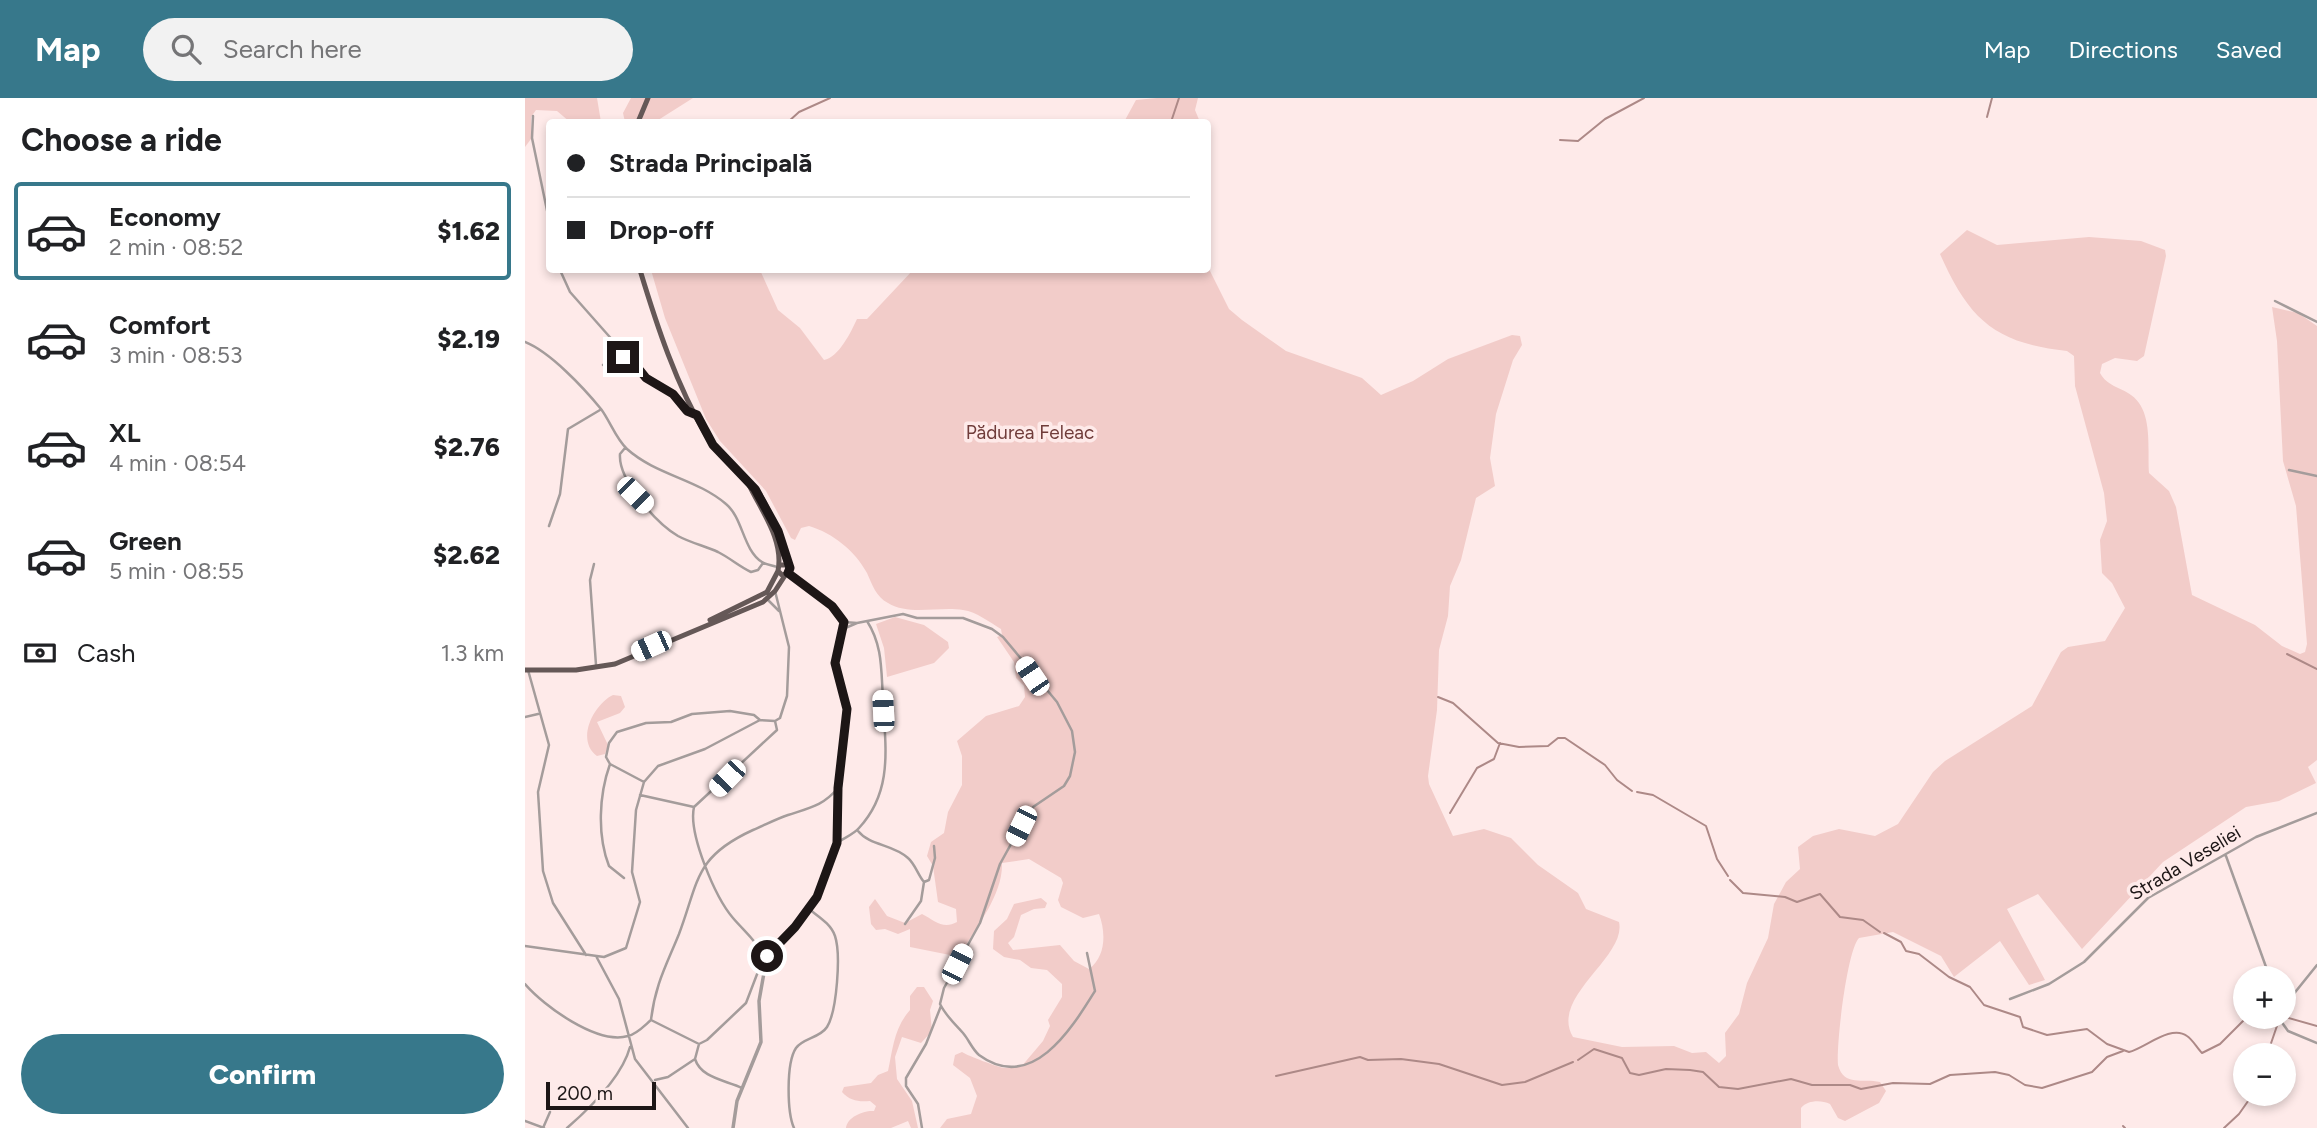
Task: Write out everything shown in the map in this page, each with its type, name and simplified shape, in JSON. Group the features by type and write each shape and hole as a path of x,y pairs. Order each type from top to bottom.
{"main road":[{"path":"639,119 648,98"},
{"path":"526,669 576,670 615,664 775,591 787,574 788,565 775,523 759,494 713,445 697,415 665,346 641,273"},
{"path":"526,669 596,665 631,655 767,595 778,568 774,534 748,482"},
{"path":"778,568 788,565"},
{"path":"778,568 787,574"}],"street":[{"path":"533,116 532,138 546,206"},
{"path":"561,273 570,292 646,378 673,394 687,411 697,415"},
{"path":"2275,301 2317,322"},
{"path":"525,342 539,347 601,410 625,448 659,470 688,481 725,502 736,514 754,554 763,563 778,568"},
{"path":"603,365 623,357 630,358"},
{"path":"549,526 559,494 568,429 601,410"},
{"path":"625,448 620,454 620,464 635,495 669,529 688,541 733,559 747,570 754,572 763,563"},
{"path":"2289,470 2317,475"},
{"path":"594,564 590,580 596,665"},
{"path":"654,1081 668,1077 695,1059 699,1044 721,1029 746,1003 766,956 809,909 831,865 837,843 838,788 847,709 835,663 844,622 832,606 787,574"},
{"path":"766,956 731,916 706,867 693,831 694,807 776,730 775,721 783,712 787,696 789,647 775,591"},
{"path":"767,595 779,611"},
{"path":"843,629 857,623 903,614 917,618 963,618 992,629 1003,637 1032,676 1057,702 1072,731 1075,752 1070,776 1064,786 1033,807 1000,864 980,923 944,988 926,1044 906,1078 906,1086 918,1104 922,1128"},
{"path":"837,843 858,831 880,793 887,771 888,741 879,641 867,621"},
{"path":"844,622 857,623"},
{"path":"526,669 549,745 538,792 543,871 553,903 586,955"},
{"path":"644,782 610,764 606,757 614,735 632,726 671,722 692,714 730,711 754,715 760,720"},
{"path":"525,717 538,714"},
{"path":"525,946 596,956 620,953 632,936 640,902 632,872 635,819 644,782 658,766 705,749 760,720 775,721"},
{"path":"610,764 602,797 603,837 609,866 624,877"},
{"path":"525,984 548,1008 574,1022 603,1034 628,1036 650,1020 655,989 680,932 696,878 727,844 788,815 821,804 838,788"},
{"path":"640,795 694,807"},
{"name":"Strada Veseliei","path":"2010,999 2049,984 2074,969 2139,903 2226,856 2256,836 2317,813"},
{"path":"858,831 866,840 888,845 910,859 925,882"},
{"path":"905,924 921,901 925,882 929,880 935,858 934,845"},
{"path":"2226,856 2266,966"},
{"path":"794,1128 789,1106 793,1056 798,1046 826,1028 836,1002 836,940 824,921 809,909"},
{"path":"940,1006 978,1055 1005,1066 1034,1060 1058,1045 1095,991 1087,953"},
{"path":"596,956 619,999 635,1059 688,1128"},
{"path":"733,1128 742,1088 761,1042 759,1001 766,956"},
{"path":"2296,991 2317,965"},
{"path":"650,1020 699,1044"},
{"path":"2287,1029 2317,1042"},
{"path":"567,1127 582,1116 616,1073 630,1047"},
{"path":"695,1059 712,1078 742,1088"},
{"path":"525,1121 543,1128 549,1112"}],"green space":[{"path":"525,98 597,98 600,119 566,119 557,111 536,110 531,117 531,139 525,147"},
{"path":"631,98 693,98 660,119 624,119 623,113"},
{"path":"1198,98 1195,110 1199,119 1126,119 1136,100"},
{"name":"Pădurea Feleac","path":"1967,230 1997,245 2089,237 2141,241 2165,250 2166,256 2144,356 2137,361 2115,358 2102,364 2100,373 2110,384 2131,395 2143,411 2148,431 2149,473 2169,491 2176,507 2192,595 2255,625 2282,646 2300,654 2305,652 2307,644 2296,506 2283,461 2277,341 2272,307 2298,313 2317,326 2317,760 2308,767 2316,783 2279,801 2246,807 2163,862 2082,949 2038,894 2007,909 2045,980 2029,985 2000,941 1954,977 1941,956 1893,932 1859,938 1850,960 1847,978 1838,1065 1849,1079 1880,1082 1886,1091 1879,1103 1845,1121 1838,1118 1830,1104 1819,1101 1807,1103 1801,1108 1801,1128 940,1128 947,1119 971,1114 977,1096 970,1078 953,1065 955,1055 962,1052 1004,1068 1021,1067 1043,1041 1050,1026 1048,1020 1062,997 1062,984 1047,970 1031,968 1020,960 1004,957 993,949 994,931 1007,919 1014,904 1041,898 1047,903 1045,908 1034,909 1021,915 1014,937 1008,943 1013,950 1060,945 1074,961 1089,969 1099,958 1103,944 1103,928 1099,914 1083,918 1061,907 1058,900 1063,883 1061,878 1029,859 1002,863 994,898 962,952 955,956 910,947 910,929 898,934 885,929 876,930 871,924 869,907 875,899 887,916 905,923 922,914 943,925 957,922 956,909 938,902 933,866 927,856 931,842 944,833 948,812 962,785 962,756 957,741 986,716 1019,706 1025,697 1024,686 1016,678 1014,662 997,637 1002,635 1001,629 968,611 896,607 880,597 856,557 835,538 809,526 801,528 795,540 791,538 766,491 720,441 706,419 665,318 652,273 761,273 778,310 800,328 824,360 835,354 857,319 867,319 910,273 1211,273 1229,309 1242,320 1286,351 1362,378 1381,395 1413,381 1448,359 1512,335 1520,336 1522,345 1513,360 1496,414 1490,458 1495,486 1476,498 1461,560 1450,586 1448,616 1439,650 1437,710 1429,784 1453,836 1484,829 1511,838 1538,865 1578,893 1586,909 1619,922 1618,935 1612,949 1579,992 1571,1007 1568,1022 1573,1037 1622,1047 1674,1046 1692,1053 1706,1052 1719,1063 1726,1056 1725,1033 1739,1014 1747,983 1768,938 1774,904 1786,882 1800,869 1798,847 1813,836 1839,829 1875,836 1898,824 1933,772 1945,761 2032,706 2061,652 2068,647 2105,641 2125,608 2112,583 2102,573 2100,540 2107,521 2104,493 2075,386 2074,356 2067,351 2020,342 1987,324 1962,295 1940,254"},
{"path":"895,617 924,625 948,642 949,648 934,663 887,677 884,648 876,624"},
{"path":"613,695 621,696 625,707 620,713 597,722 608,745 605,754 597,756 591,749 587,732 599,706"},
{"path":"917,987 924,987 933,1001 930,1010 932,1031 921,1043 902,1037 895,1057 897,1079 912,1101 918,1128 911,1128 908,1121 891,1128 846,1128 853,1118 861,1113 874,1111 876,1106 870,1101 851,1099 842,1092 844,1087 871,1083 878,1075 888,1071 897,1031 910,1010 910,996"}],"waterway":[{"path":"791,119 799,112 830,98"},
{"path":"1172,119 1179,98"},
{"path":"1560,140 1578,141 1605,119 1644,98"},
{"path":"1987,117 1992,98"},
{"path":"2287,654 2317,669"},
{"path":"1438,697 1453,703 1498,743 1519,747 1548,746 1558,738 1565,738 1605,765 1617,780 1632,791"},
{"path":"1450,813 1477,768 1494,759 1500,743"},
{"path":"1637,792 1653,795 1706,826 1717,859 1728,876"},
{"path":"1730,880 1743,893 1785,897 1797,902 1820,894 1840,917 1863,920 1880,932"},
{"path":"1884,933 1901,942 1906,951 1919,954 1949,977 1970,987 1984,1005 2020,1017 2023,1027 2047,1035 2087,1029 2107,1044 2129,1052 2166,1035 2181,1033 2202,1053 2220,1044 2235,1029"},
{"path":"2296,1020 2317,1026"},
{"path":"2271,1043 2276,1029"},
{"path":"1578,1060 1594,1049 1622,1058 1630,1073 1639,1075 1666,1069 1690,1070 1703,1072 1719,1087 1738,1089 1791,1079 1812,1085 1850,1085 1861,1089 1893,1083 1930,1084 1950,1075 1995,1072 2009,1075 2025,1085 2042,1088 2092,1072 2107,1057 2123,1051"},
{"path":"1276,1076 1360,1057 1368,1060 1401,1059 1439,1064 1502,1085 1525,1082 1573,1062"},
{"path":"2224,1128 2245,1106"}],"route":[{"path":"623,357 630,358 646,378 673,394 687,411 697,415 713,445 763,500 781,537 790,568 788,573 832,606 844,622 835,663 847,709 838,788 840,811 837,843 817,897 795,927 767,956"}]}
